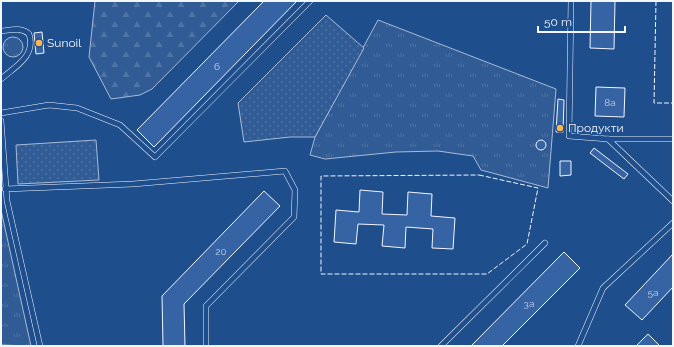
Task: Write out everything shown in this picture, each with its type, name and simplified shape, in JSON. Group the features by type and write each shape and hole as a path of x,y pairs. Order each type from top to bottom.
{"lane":[{"path":"1,113 49,105 77,108 120,125 155,157 310,1"},
{"path":"571,1 569,136 608,139 673,139"},
{"path":"1,31 16,29 27,32 30,36 31,46 28,56 1,79"},
{"path":"1,121 5,189 16,248 40,346"},
{"path":"608,139 673,201"},
{"path":"5,189 133,184 285,171 295,190 294,217 206,306 206,346"},
{"path":"578,346 603,288 673,223"},
{"path":"441,346 545,243"}],"green space":[{"path":"95,1 239,1 152,89 140,95 111,99 89,57"},
{"path":"326,15 364,48 315,137 290,137 244,142 238,103"},
{"path":"378,20 556,89 548,188 481,170 473,156 438,151 396,152 325,159 310,155 315,137"},
{"path":"13,37 20,40 23,47 20,54 13,57 6,54 3,47 6,40"},
{"path":"96,140 99,180 18,184 16,145"},
{"path":"1,210 31,346 1,345"}],"building":[{"path":"264,1 297,1 154,147 137,130"},
{"path":"591,1 615,1 614,49 590,48"},
{"name":"Sunoil","path":"42,32 44,53 36,54 34,33"},
{"path":"596,87 625,88 624,117 595,116"},
{"path":"558,99 564,100 563,132 556,132"},
{"path":"541,140 546,145 541,150 536,145"},
{"path":"594,148 628,174 624,179 590,153"},
{"path":"560,161 571,161 571,175 560,176"},
{"path":"360,190 383,192 382,214 407,215 408,192 432,194 431,216 455,218 453,249 432,248 433,229 406,227 405,248 382,246 384,225 358,224 356,244 334,242 336,210 359,212"},
{"path":"264,191 280,206 184,304 185,346 163,346 162,296"},
{"path":"564,252 580,268 502,346 471,346"},
{"path":"673,254 673,287 642,320 625,305"},
{"path":"648,334 660,346 636,346"}],"fence":[{"path":"656,1 654,103 673,103"},
{"path":"479,175 538,188 527,244 487,274 321,274 321,176 479,175"}],"place":[{"name":"Sunoil","path":"39,43"},
{"name":"Продукти","path":"560,128"}]}
